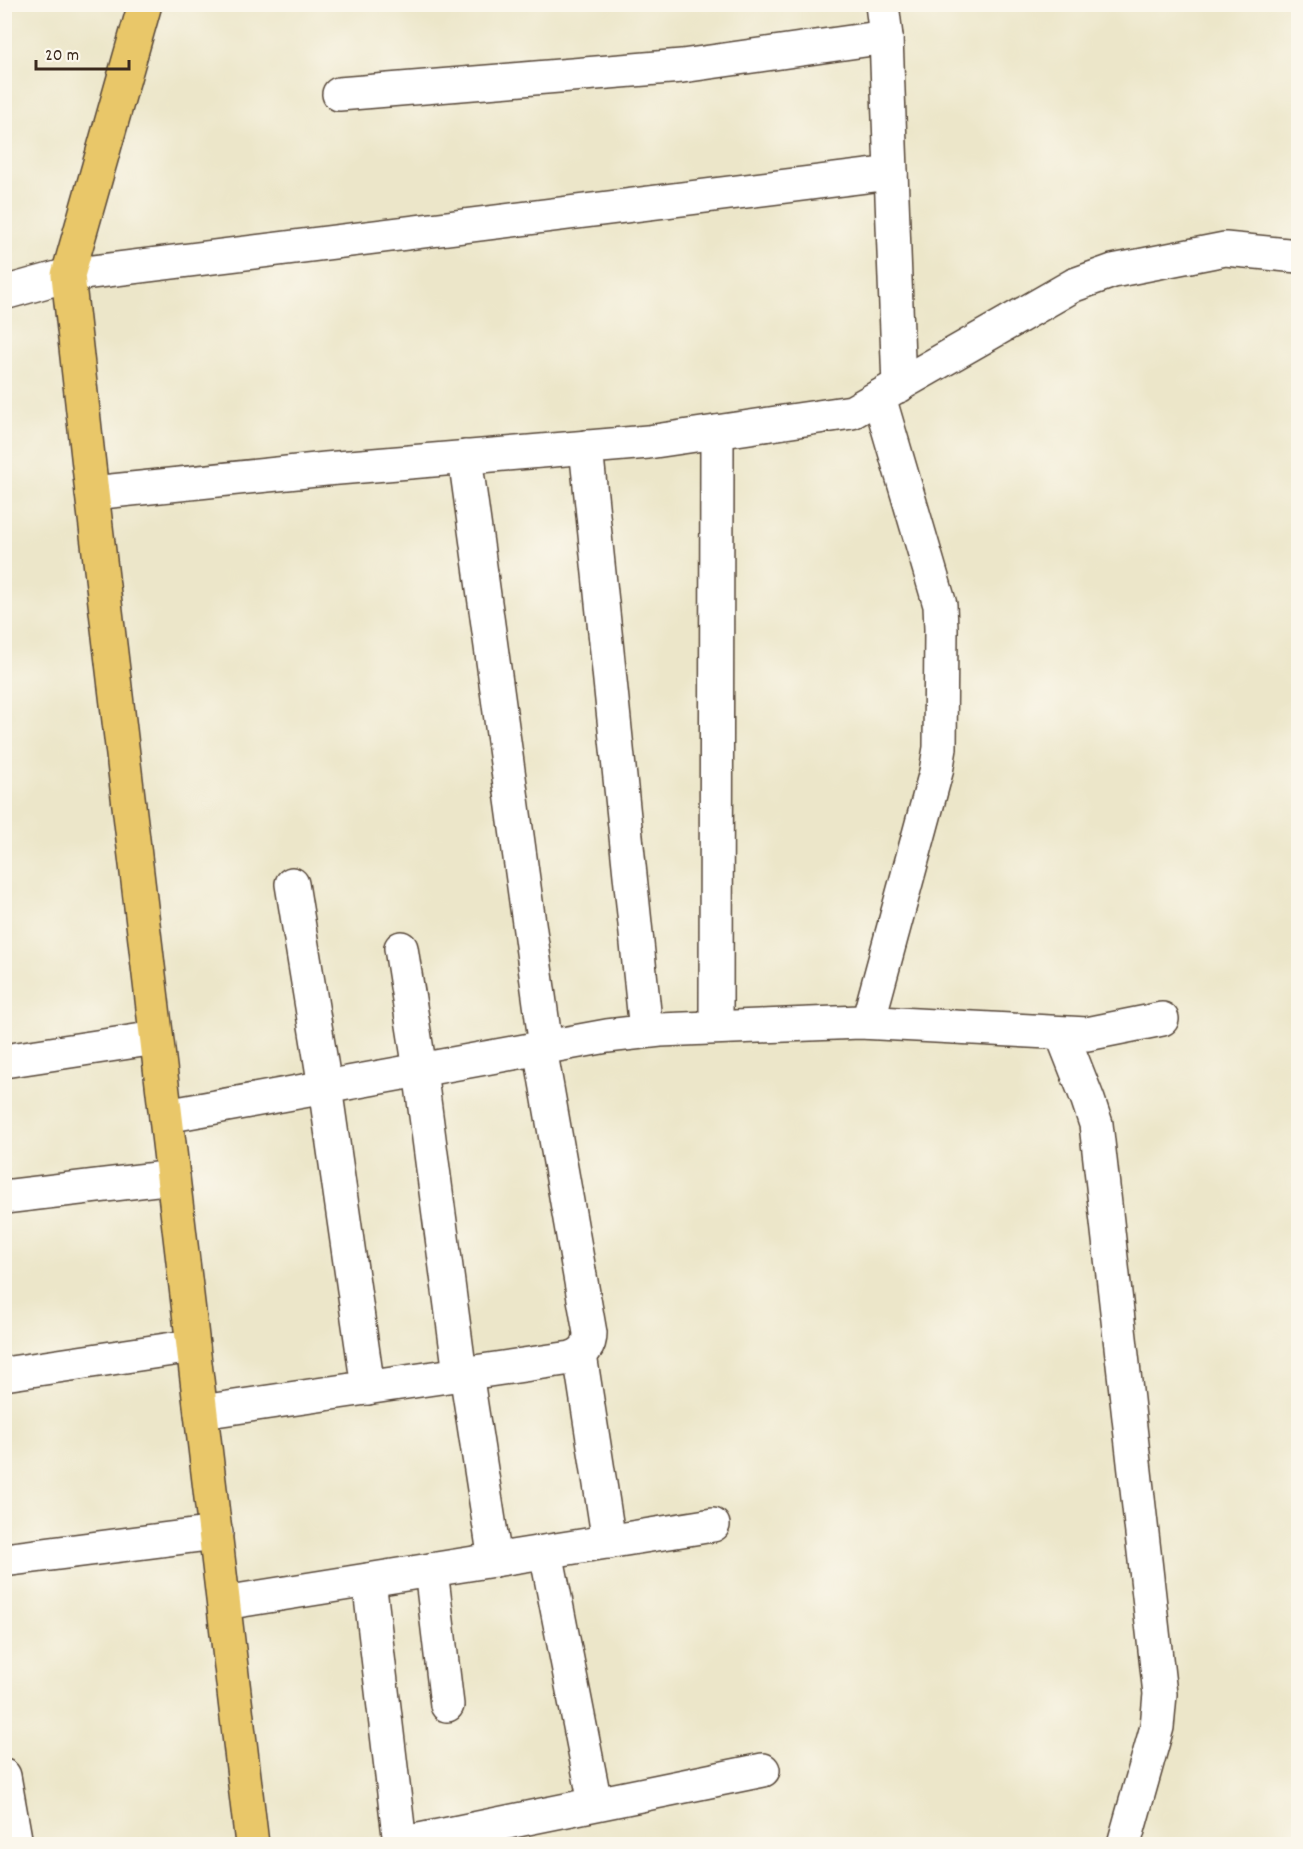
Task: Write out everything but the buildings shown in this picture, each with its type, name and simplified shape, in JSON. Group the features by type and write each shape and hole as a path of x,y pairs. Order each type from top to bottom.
{"main road":[{"path":"146,4 68,275 252,1845"}],"street":[{"path":"868,1022 930,796 940,748 940,605 889,392 891,172 886,37 882,4"},
{"path":"339,94 682,66 886,37"},
{"path":"4,293 68,275 891,172"},
{"path":"92,493 648,442 852,412 1074,285 1113,271 1224,249 1299,256"},
{"path":"716,1027 717,432"},
{"path":"586,447 645,1031"},
{"path":"201,1412 571,1358 579,1355 590,1341 543,1048 465,457"},
{"path":"292,884 326,1087 368,1388"},
{"path":"401,948 463,1374 495,1560"},
{"path":"166,1116 645,1031 868,1022 1062,1034 1099,1033 1162,1019"},
{"path":"1062,1034 1096,1124 1160,1694 1157,1727 1125,1845"},
{"path":"4,1061 156,1038"},
{"path":"4,1197 173,1177"},
{"path":"4,1374 194,1346"},
{"path":"579,1355 609,1542"},
{"path":"224,1603 713,1525"},
{"path":"4,1560 216,1533"},
{"path":"546,1552 595,1803"},
{"path":"431,1570 447,1705"},
{"path":"369,1580 400,1845 763,1770"},
{"path":"4,1776 16,1845"}]}
